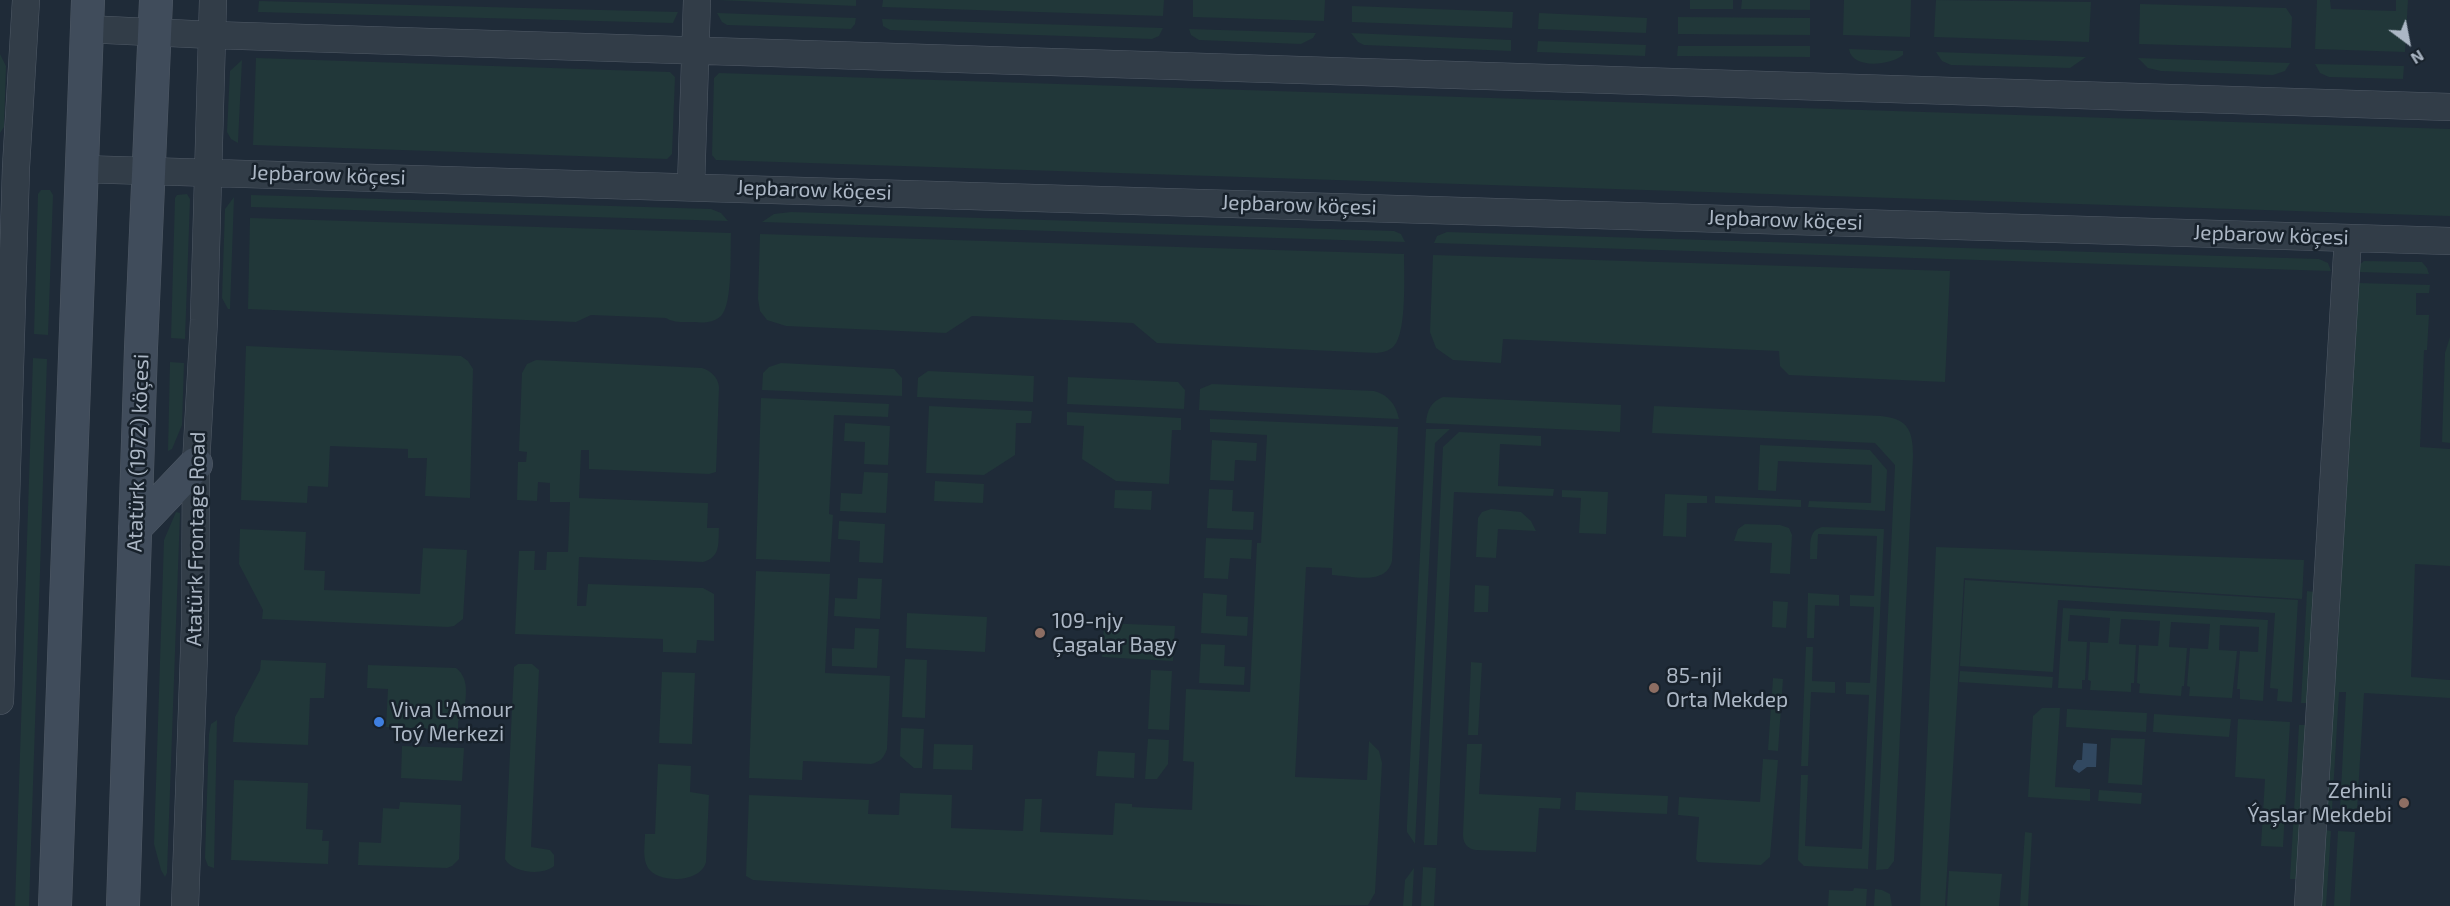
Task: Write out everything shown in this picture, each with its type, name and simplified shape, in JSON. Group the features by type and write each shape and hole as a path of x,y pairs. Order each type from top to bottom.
{"main road":[{"name":"Atatürk (1972) köçesi","path":"123,893 156,0"},
{"path":"55,906 87,15"},
{"path":"135,528 196,464"},
{"path":"123,893 149,906"}],"street":[{"path":"0,701 15,179 26,0"},
{"name":"Atatürk Frontage Road","path":"185,906 195,624 196,464 213,0"},
{"path":"691,186 697,0"},
{"path":"87,15 156,32 212,35 2450,107"},
{"name":"Jepbarow köçesi","path":"81,169 208,171 2450,241"},
{"path":"2308,906 2348,238"}],"green space":[{"path":"718,0 856,0 856,6"},
{"path":"883,0 1164,0 1163,16 882,7"},
{"path":"1193,0 1325,0 1324,21 1193,17"},
{"path":"1690,0 1733,0 1733,9 1690,9"},
{"path":"1742,0 1810,0 1810,10 1741,9"},
{"path":"1844,0 1911,0 1910,37 1843,35"},
{"path":"1936,0 2091,2 2089,42 1934,37"},
{"path":"2317,0 2330,0 2331,9 2396,11 2396,0 2408,0 2405,52 2315,49"},
{"path":"259,1 678,12 673,23 258,12"},
{"path":"2140,4 2286,8 2292,17 2291,48 2139,44"},
{"path":"1352,6 1513,12 1512,28 1352,22"},
{"path":"717,13 856,18 851,29 727,25 722,22"},
{"path":"1539,13 1647,18 1646,33 1538,29"},
{"path":"1678,17 1810,18 1810,35 1678,34"},
{"path":"882,19 1163,28 1159,36 1152,39 890,30 883,26"},
{"path":"1189,29 1316,33 1313,38 1301,44 1199,40 1191,35"},
{"path":"1351,33 1511,40 1511,51 1364,45 1358,42"},
{"path":"1538,41 1646,45 1645,56 1537,52"},
{"path":"1678,46 1810,46 1810,57 1677,56"},
{"path":"1849,49 1903,51 1903,55 1881,63 1864,63 1852,56"},
{"path":"1936,52 2086,57 2070,68 1951,65 1942,61"},
{"path":"0,54 6,66 4,127 0,133"},
{"path":"256,58 670,72 675,77 672,154 667,159 253,145"},
{"path":"2138,58 2290,63 2285,71 2273,75 2161,71 2148,68"},
{"path":"242,60 238,143 231,139 227,132 230,71"},
{"path":"2315,64 2404,66 2403,79 2329,77 2320,73"},
{"path":"719,73 2450,129 2450,216 716,160 712,155 714,78"},
{"path":"41,190 50,190 53,195 48,335 34,334 38,194"},
{"path":"187,194 190,199 185,339 171,338 175,198 177,195"},
{"path":"251,195 711,209 721,213 728,221 251,207"},
{"path":"234,197 230,309 228,309 222,298 225,209"},
{"path":"791,212 1394,231 1401,234 1405,242 762,222 774,214"},
{"path":"250,218 731,233 727,300 721,316 711,321 701,322 591,315 576,322 248,309"},
{"path":"1447,232 2319,259 2328,263 2331,271 1434,243 1437,236"},
{"path":"760,234 1404,254 1403,316 1398,339 1394,346 1377,353 1157,343 1133,323 972,316 946,333 786,326 767,320 760,311 758,299"},
{"path":"1433,255 1950,271 1945,382 1789,375 1780,366 1779,351 1503,339 1501,363 1453,360 1436,348 1430,332"},
{"path":"2364,261 2422,262 2429,274 2358,272 2359,265"},
{"path":"2358,283 2430,285 2429,293 2416,293 2416,315 2429,315 2427,350 2424,350 2420,447 2450,449 2450,566 2415,564 2411,677 2450,680 2450,698 2364,693 2357,810 2340,810 2346,692 2339,692 2332,809 2327,809"},
{"path":"2450,337 2450,443 2442,442 2445,353"},
{"path":"246,346 461,356 473,369 470,498 425,496 427,458 408,458 408,449 330,446 328,487 308,486 307,503 241,500"},
{"path":"33,358 47,359 29,906 15,906"},
{"path":"536,360 702,368 716,377 719,387 716,472 709,474 589,469 589,450 581,450 579,498 708,503 707,528 719,528 716,553 709,560 703,562 579,557 577,606 586,606 588,584 703,588 714,594 714,641 697,640 696,653 663,652 663,639 515,634 519,551 535,551 534,570 546,570 547,552 568,552 570,502 550,502 550,483 538,482 537,501 517,500 518,462 526,462 527,452 519,451 522,373 527,364"},
{"path":"170,362 184,363 182,425 172,449 168,451"},
{"path":"781,363 894,369 902,378 902,396 762,390 763,373 769,367"},
{"path":"928,371 1034,376 1033,402 917,397 918,378"},
{"path":"1068,377 1178,382 1185,390 1184,409 1067,404"},
{"path":"1212,384 1374,391 1391,401 1399,419 1199,410 1200,389"},
{"path":"1443,397 1621,405 1620,432 1426,423 1430,407"},
{"path":"761,398 889,404 888,417 834,415 829,514 833,515 830,562 756,559"},
{"path":"929,406 1032,411 1031,423 1016,423 1015,455 984,475 926,473"},
{"path":"1654,406 1881,416 1897,420 1907,427 1912,439 1913,456 1894,861 1888,869 1876,870 1895,465 1875,443 1652,433"},
{"path":"1067,412 1181,418 1181,430 1172,430 1169,484 1116,481 1082,459 1084,426 1067,425"},
{"path":"1210,419 1398,427 1392,561 1389,569 1376,577 1358,578 1332,575 1332,568 1306,567 1295,777 1367,780 1369,741 1379,751 1382,763 1375,893 1368,905 1269,906 768,881 753,880 746,876 749,795 869,800 868,814 899,815 900,793 952,795 951,828 1023,831 1025,799 1042,799 1040,832 1113,835 1115,803 1132,804 1132,807 1192,810 1194,762 1183,761 1186,689 1250,692 1257,543 1261,543 1267,435 1210,432"},
{"path":"845,423 890,426 888,465 864,464 865,442 844,441"},
{"path":"1426,429 1450,429 1435,443 1415,844 1407,832 1407,825"},
{"path":"1459,432 1541,436 1541,446 1500,444 1498,486 1554,489 1553,496 1454,492 1437,845 1424,845 1443,447"},
{"path":"1212,440 1257,443 1256,461 1235,460 1234,481 1210,480"},
{"path":"1760,445 1870,450 1887,470 1885,511 1808,507 1809,501 1871,503 1872,465 1778,461 1776,491 1758,490"},
{"path":"864,472 888,473 886,513 840,511 841,493 862,494"},
{"path":"935,481 984,484 983,503 934,501"},
{"path":"1209,489 1233,490 1232,511 1254,512 1253,530 1207,528"},
{"path":"1115,490 1152,491 1151,510 1114,508"},
{"path":"1562,490 1608,492 1606,534 1579,533 1581,498 1562,497"},
{"path":"1665,494 1707,496 1707,503 1687,503 1686,537 1663,536"},
{"path":"1715,496 1801,500 1801,507 1715,503"},
{"path":"1491,509 1521,512 1531,521 1536,531 1498,529 1496,558 1476,557 1478,518 1482,512"},
{"path":"176,512 180,513 167,873 165,877 154,844 164,540"},
{"path":"839,521 885,524 883,563 859,562 860,541 838,539"},
{"path":"1745,524 1780,525 1789,528 1792,535 1790,574 1770,573 1772,543 1734,541 1738,529"},
{"path":"1822,527 1884,529 1868,869 1804,866 1798,860 1801,775 1808,775 1805,846 1862,849 1869,695 1846,694 1846,682 1870,683 1874,607 1850,606 1850,595 1874,596 1877,536 1818,534 1817,559 1810,559 1812,535"},
{"path":"240,529 306,532 304,570 325,571 324,590 420,594 423,548 467,550 463,619 454,626 448,627 262,619 263,610 239,564"},
{"path":"1206,538 1252,540 1251,559 1230,558 1228,579 1204,578"},
{"path":"1936,547 2304,560 2302,599 1964,578 1945,906 1920,906"},
{"path":"756,571 830,574 825,673 890,676 887,749 879,761 871,764 803,761 802,780 749,778"},
{"path":"858,578 882,579 880,619 834,616 835,598 857,599"},
{"path":"1965,580 2298,600 2292,702 2277,701 2278,689 2270,688 2275,613 2058,600 2053,672 1960,666"},
{"path":"1475,585 1489,586 1488,612 1474,612"},
{"path":"2307,591 2315,592 2308,703 2301,703"},
{"path":"1203,593 1227,595 1226,616 1248,617 1247,636 1201,633"},
{"path":"1808,593 1839,595 1839,606 1815,605 1814,638 1807,638"},
{"path":"1773,601 1788,602 1786,628 1772,627"},
{"path":"2063,608 2268,620 2263,701 2240,699 2240,689 2237,689 2240,651 2258,652 2259,627 2220,625 2219,650 2237,651 2232,698 2189,696 2190,687 2187,686 2190,648 2208,649 2210,624 2171,622 2169,647 2187,648 2181,696 2139,693 2140,684 2137,683 2139,645 2158,646 2160,621 2121,619 2119,644 2136,645 2134,683 2131,683 2131,692 2090,690 2091,681 2088,680 2090,642 2108,643 2110,618 2070,615 2068,641 2087,642 2085,680 2082,680 2082,689 2058,688"},
{"path":"907,613 987,617 985,652 906,648"},
{"path":"1104,623 1175,626 1173,661 1102,657"},
{"path":"855,628 879,629 877,668 832,666 832,648 854,649"},
{"path":"1201,644 1225,645 1224,666 1245,667 1244,685 1199,683"},
{"path":"1806,647 1813,647 1812,681 1835,682 1835,693 1811,692 1808,766 1801,766"},
{"path":"905,659 927,660 925,718 902,717"},
{"path":"261,660 326,663 324,698 310,698 308,745 233,742 235,717 260,670"},
{"path":"1471,662 1482,663 1478,735 1468,735"},
{"path":"518,664 532,664 539,670 531,847 550,850 554,855 554,866 536,872 521,870 509,864 505,859 514,667"},
{"path":"368,665 456,668 464,678 466,690 464,716 458,721 458,730 386,727 388,689 367,688"},
{"path":"1151,670 1172,671 1169,730 1148,729"},
{"path":"1960,671 2053,677 2052,688 1959,682"},
{"path":"662,672 695,673 692,744 659,743"},
{"path":"1773,678 1783,679 1778,751 1768,750"},
{"path":"2042,708 2060,708 2055,787 2090,789 2090,801 2028,797 2033,716"},
{"path":"2067,709 2147,713 2146,732 2066,727"},
{"path":"2154,714 2231,719 2229,737 2153,732"},
{"path":"2238,719 2290,722 2283,847 2261,846 2265,779 2235,777"},
{"path":"217,720 214,868 208,866 205,858 209,734 211,724"},
{"path":"2299,725 2307,725 2298,879 2290,879"},
{"path":"901,728 924,729 922,768 914,768 900,756"},
{"path":"2111,738 2145,739 2142,785 2108,783"},
{"path":"1148,739 1169,740 1168,764 1157,779 1145,779"},
{"path":"934,744 973,745 972,770 933,769"},
{"path":"1467,744 1482,744 1479,794 1561,798 1560,809 1539,808 1536,852 1476,850 1466,845 1463,834"},
{"path":"402,746 464,748 462,781 401,778"},
{"path":"1098,751 1135,753 1134,778 1096,776"},
{"path":"1763,759 1778,760 1770,857 1761,865 1698,862 1696,859 1699,817 1678,815 1679,797 1760,802"},
{"path":"658,764 691,766 690,792 709,795 706,862 703,869 688,877 670,879 661,877 648,868 645,860 645,834 655,834"},
{"path":"234,780 308,783 306,829 323,830 322,841 329,841 328,864 231,860"},
{"path":"2099,790 2142,793 2141,804 2098,801"},
{"path":"1576,792 1668,796 1667,814 1575,810"},
{"path":"400,802 461,805 459,859 452,866 447,868 358,865 359,842 381,843 383,808 399,809"},
{"path":"2326,830 2331,831 2326,906 2321,906"},
{"path":"2338,831 2355,832 2350,906 2334,906"},
{"path":"2025,832 2032,833 2028,906 2020,906"},
{"path":"1423,867 1436,868 1434,906 1421,906"},
{"path":"1414,868 1412,906 1403,906 1405,880"},
{"path":"1949,871 2002,874 1999,906 1947,906"},
{"path":"1854,888 1867,889 1866,906 1828,906 1829,890 1853,891"},
{"path":"1875,889 1890,894 1892,906 1874,906"}],"water":[{"path":"2083,743 2097,744 2096,767 2087,767 2079,773 2073,769 2073,766 2077,760 2082,760"}],"place":[{"name":"109-njy Çagalar Bagy","path":"1040,633"},
{"name":"85-nji Orta Mekdep","path":"1654,688"},
{"name":"Viva L'Amour Toý Merkezi","path":"379,722"},
{"name":"Zehinli Ýaşlar Mekdebi","path":"2404,803"}]}
